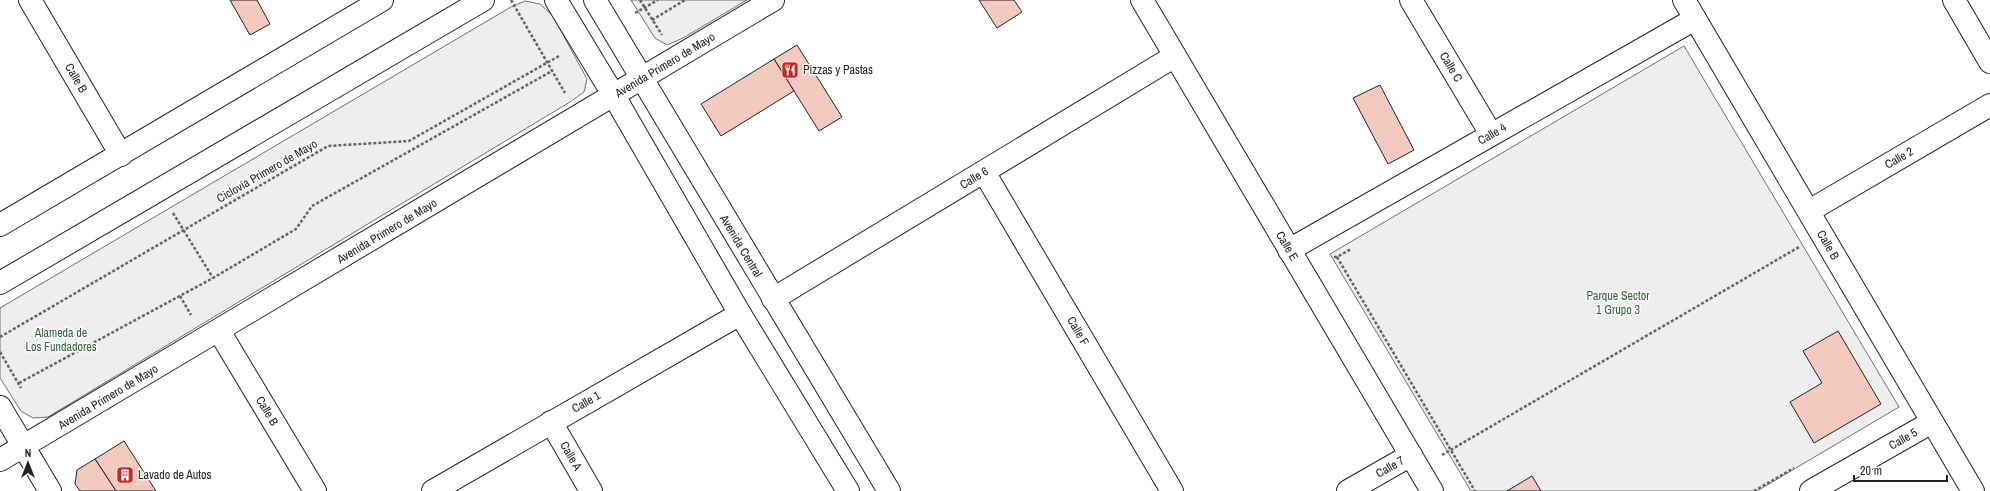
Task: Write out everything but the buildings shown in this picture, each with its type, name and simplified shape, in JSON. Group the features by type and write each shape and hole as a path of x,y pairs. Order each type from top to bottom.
{"street":[{"name":"Calle B","path":"30,0 121,155"},
{"path":"0,225 382,0"},
{"path":"0,283 482,0"},
{"path":"556,0 614,96 740,314 848,491"},
{"name":"Avenida Central","path":"595,0 889,491"},
{"name":"Avenida Primero de Mayo","path":"0,460 220,331 773,0"},
{"name":"Calle E","path":"1142,0 1432,491"},
{"name":"Calle C","path":"1410,0 1491,134"},
{"name":"Calle B","path":"1684,0 1973,491"},
{"path":"1954,0 1990,62"},
{"name":"Calle 4","path":"1289,250 1695,18"},
{"name":"Calle 6","path":"773,299 1175,56"},
{"name":"Calle 2","path":"1808,211 1990,104"},
{"name":"Calle F","path":"984,172 1172,491"},
{"name":"Calle 1","path":"433,491 740,314"},
{"name":"Calle B","path":"220,331 315,491"},
{"path":"0,407 50,491"},
{"name":"Calle A","path":"551,422 591,491"},
{"name":"Calle 5","path":"1811,491 1932,422"},
{"name":"Calle 7","path":"1348,491 1415,462"}],"path":[{"path":"511,0 579,116"},
{"path":"640,0 676,58"},
{"path":"611,27 658,0"},
{"path":"652,20 685,0"},
{"name":"Ciclovía Primero de Mayo","path":"0,337 328,146 409,141 582,43"},
{"path":"19,383 213,278 296,229 312,206 552,71"},
{"path":"158,189 213,278"},
{"path":"1415,462 1451,450 1822,234"},
{"path":"1794,241 1802,254"},
{"path":"1357,245 1337,257 1475,491"},
{"path":"1754,491 1795,468"}],"green space":[{"path":"631,0 747,0 683,38 667,45 655,38"},
{"name":"Alameda de Los Fundadores","path":"525,1 540,4 553,16 587,79 584,92 570,102 48,417 33,418 21,411 0,378 0,308 511,7"},
{"name":"Parque Sector 1 Grupo 3","path":"1684,46 1899,407 1757,491 1471,491 1330,254"}],"place":[{"name":"Pizzas y Pastas","path":"790,70"},
{"name":"Lavado de Autos","path":"125,475"}]}
